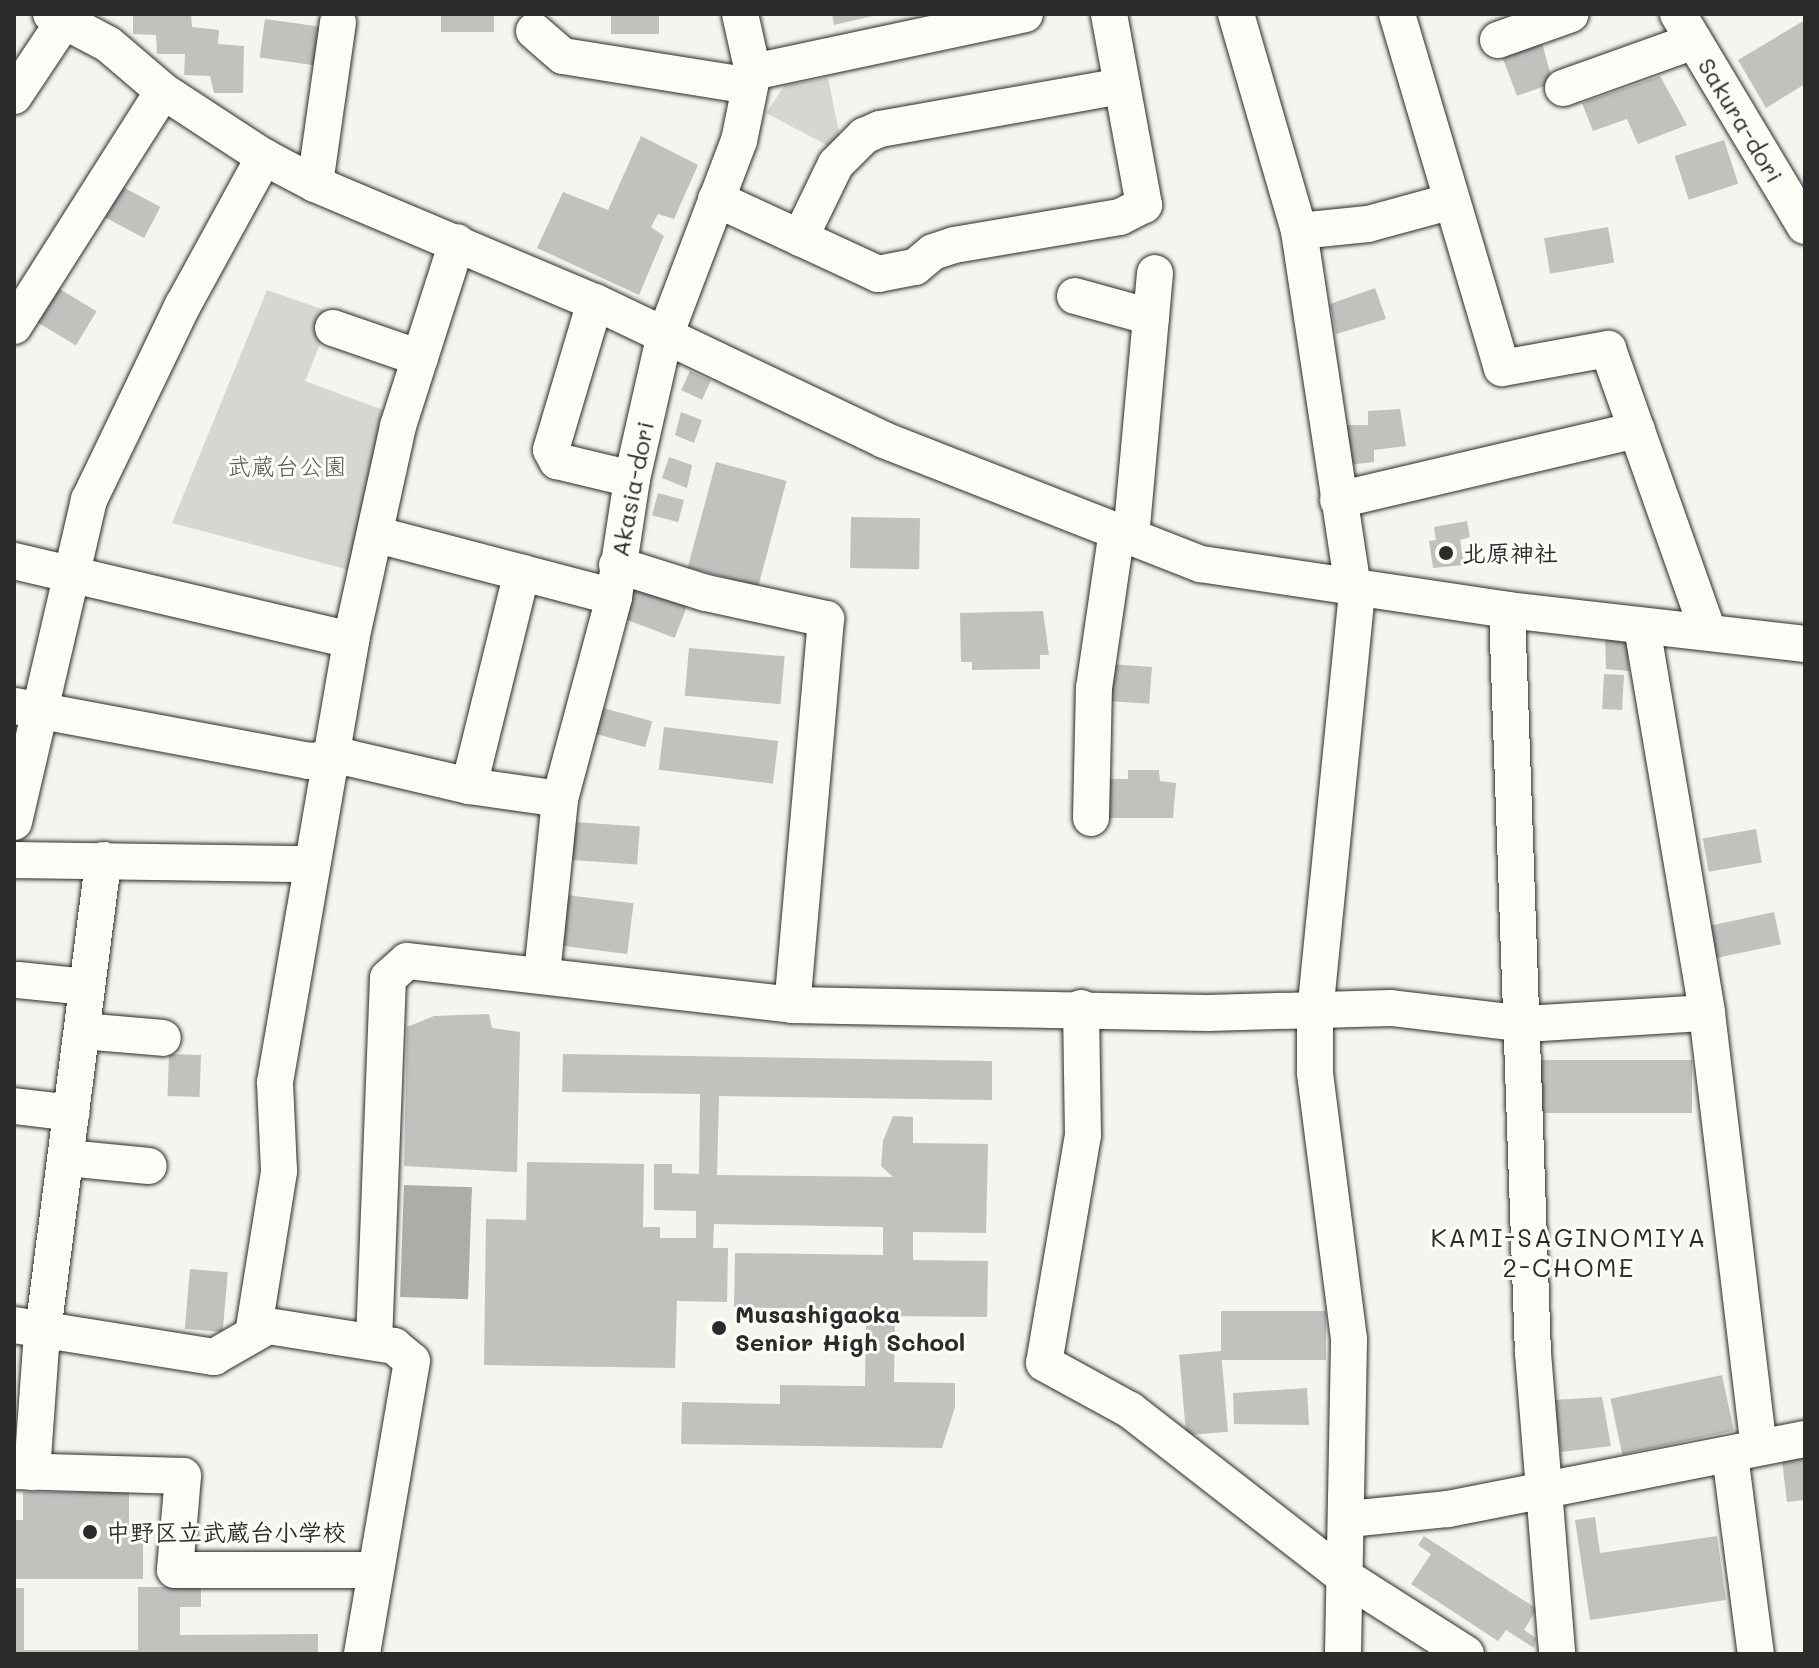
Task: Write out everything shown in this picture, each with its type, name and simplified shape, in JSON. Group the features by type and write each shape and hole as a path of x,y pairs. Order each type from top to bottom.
{"street":[{"name":"Akasia-dori","path":"542,974 560,799 615,581 632,479 664,338 739,141 752,79 740,14"},
{"path":"534,31 563,56 752,79 1025,14"},
{"path":"716,199 878,274 898,273 954,245 1120,217 1144,205 1109,14"},
{"path":"1236,14 1299,231 1338,500 1355,589 1315,1013 1315,1072 1349,1339 1349,1519 1342,1575 1343,1654"},
{"path":"1397,14 1502,368 1608,349 1708,631"},
{"path":"1498,40 1571,14"},
{"path":"14,96 57,17 110,29 163,91 264,157 315,184 595,302 664,338 884,440 1201,564 1507,610 1805,644"},
{"path":"315,184 338,23"},
{"path":"1563,88 1686,27"},
{"name":"Sakura-dori","path":"1686,27 1805,226"},
{"path":"800,238 836,164 864,136 880,129 1122,86"},
{"path":"14,326 163,91"},
{"path":"14,822 26,708 70,574 89,500 183,305 264,157"},
{"path":"1299,231 1368,224 1452,201"},
{"path":"253,1334 279,1171 275,1082 351,640 378,535 398,426 457,242"},
{"path":"1091,818 1094,688 1124,534 1155,273"},
{"path":"1075,296 1151,317"},
{"path":"595,302 551,450 557,461 632,479"},
{"path":"333,328 420,358"},
{"path":"1338,500 1637,430"},
{"path":"378,535 522,572 706,593 826,619 792,1005"},
{"path":"14,561 351,640"},
{"path":"469,786 522,572"},
{"path":"1507,610 1525,1024 1529,1262 1557,1654"},
{"path":"1642,627 1707,1013 1745,1451 1756,1654"},
{"path":"26,708 308,761 330,758 469,786 560,799"},
{"path":"14,860 311,864"},
{"path":"103,860 67,1158 29,1328 23,1472 183,1476 175,1570 373,1570"},
{"path":"374,1342 388,978 407,961 542,974 792,1005 1315,1013 1391,1008 1525,1024 1707,1013"},
{"path":"18,980 87,987"},
{"path":"1081,1008 1083,1135 1044,1363 1130,1410 1342,1575 1466,1654"},
{"path":"82,1031 163,1038"},
{"path":"14,1106 72,1113"},
{"path":"67,1158 149,1166"},
{"path":"29,1328 214,1357 268,1326 394,1346 412,1361 373,1570 362,1654"},
{"path":"1349,1519 1448,1509 1805,1439"}],"green space":[{"path":"828,78 840,137 832,148 766,113 785,85"},
{"name":"武蔵台公園","path":"267,290 333,313 305,381 391,413 360,573 172,523"}],"shaded area":[{"path":"404,1185 472,1187 468,1299 400,1297"}],"building":[{"path":"133,14 191,14 192,27 219,30 218,44 244,46 243,93 214,93 210,76 184,75 185,54 157,54 156,35 133,34"},
{"path":"441,14 494,14 494,32 441,32"},
{"path":"611,14 659,14 659,34 611,34"},
{"path":"832,14 876,14 877,15 834,25"},
{"path":"265,19 324,27 319,66 260,58"},
{"path":"1805,20 1805,84 1766,108 1738,60"},
{"path":"1542,43 1553,83 1517,96 1500,51"},
{"path":"1660,76 1687,125 1638,144 1627,119 1593,131 1582,103"},
{"path":"641,136 698,165 674,219 658,214 651,227 664,236 639,295 537,248 563,192 608,210"},
{"path":"1724,140 1738,184 1689,200 1675,156"},
{"path":"119,185 160,207 144,238 103,216"},
{"path":"1608,227 1614,262 1550,274 1544,238"},
{"path":"58,288 97,311 76,345 37,322"},
{"path":"1375,288 1386,319 1336,334 1330,304"},
{"path":"690,371 711,381 702,400 681,390"},
{"path":"1400,409 1406,446 1374,450 1374,462 1347,465 1341,425 1368,425 1368,411"},
{"path":"681,412 702,420 694,443 675,435"},
{"path":"669,457 692,465 687,488 662,478"},
{"path":"716,462 787,481 758,586 688,567"},
{"path":"658,493 684,500 678,522 652,515"},
{"path":"851,517 920,518 919,569 850,568"},
{"name":"北原神社","path":"1467,521 1470,537 1460,540 1464,565 1433,568 1429,541 1436,540 1434,527"},
{"path":"634,585 687,605 675,638 621,618"},
{"path":"1043,611 1049,655 1040,655 1040,669 972,670 972,662 961,662 960,613"},
{"path":"1605,635 1627,637 1629,671 1606,669"},
{"path":"689,648 785,656 780,704 685,696"},
{"path":"1110,664 1152,667 1149,704 1107,701"},
{"path":"1604,674 1624,675 1622,710 1602,709"},
{"path":"603,708 652,721 645,747 596,734"},
{"path":"664,727 778,741 773,784 659,770"},
{"path":"1128,770 1159,770 1160,781 1176,783 1173,818 1102,818 1103,779 1128,779"},
{"path":"574,822 640,827 637,865 571,860"},
{"path":"1756,829 1762,862 1709,872 1703,838"},
{"path":"566,895 633,903 627,954 560,946"},
{"path":"1774,912 1781,944 1715,958 1708,926"},
{"path":"489,1014 492,1028 520,1032 517,1172 404,1166 407,1027 434,1016"},
{"path":"169,1054 201,1055 200,1097 168,1096"},
{"path":"563,1054 992,1061 992,1100 719,1096 717,1175 893,1177 881,1166 883,1141 893,1116 913,1117 913,1143 988,1144 986,1233 913,1232 913,1260 988,1261 987,1317 895,1316 894,1382 955,1383 955,1407 942,1448 681,1444 682,1402 780,1404 780,1385 865,1386 866,1310 734,1307 735,1253 883,1255 883,1227 714,1224 713,1248 728,1248 727,1302 677,1301 675,1368 484,1365 486,1219 526,1220 527,1162 644,1164 643,1227 660,1227 660,1238 696,1238 696,1211 654,1210 654,1164 672,1164 672,1173 699,1174 700,1094 562,1092"},
{"path":"1540,1060 1692,1060 1692,1113 1540,1113"},
{"path":"190,1269 228,1272 223,1332 185,1329"},
{"path":"1221,1311 1326,1311 1326,1360 1221,1360"},
{"path":"1221,1351 1228,1432 1186,1435 1179,1355"},
{"path":"1722,1375 1734,1431 1622,1454 1610,1399"},
{"path":"1307,1388 1309,1425 1234,1424 1233,1393"},
{"path":"1602,1397 1611,1446 1561,1452 1553,1400"},
{"path":"1805,1458 1805,1500 1787,1502 1782,1461"},
{"path":"23,1492 129,1492 129,1528 143,1528 143,1579 14,1579 14,1520 23,1520"},
{"path":"1595,1517 1600,1553 1717,1536 1726,1600 1590,1620 1575,1520"},
{"path":"1424,1536 1537,1609 1524,1630 1536,1638 1534,1648 1506,1630 1498,1641 1411,1584 1431,1554 1418,1545"},
{"path":"138,1587 201,1587 201,1607 180,1607 180,1635 318,1634 318,1654 14,1654 14,1588 24,1588 24,1650 138,1650"}],"place":[{"name":"北原神社","path":"1446,553"},
{"name":"Musashigaoka Senior High School","path":"719,1328"},
{"name":"中野区立武蔵台小学校","path":"90,1532"}],"district":[{"name":"KAMI-SAGINOMIYA 2-CHOME","path":"1569,1253"}]}
